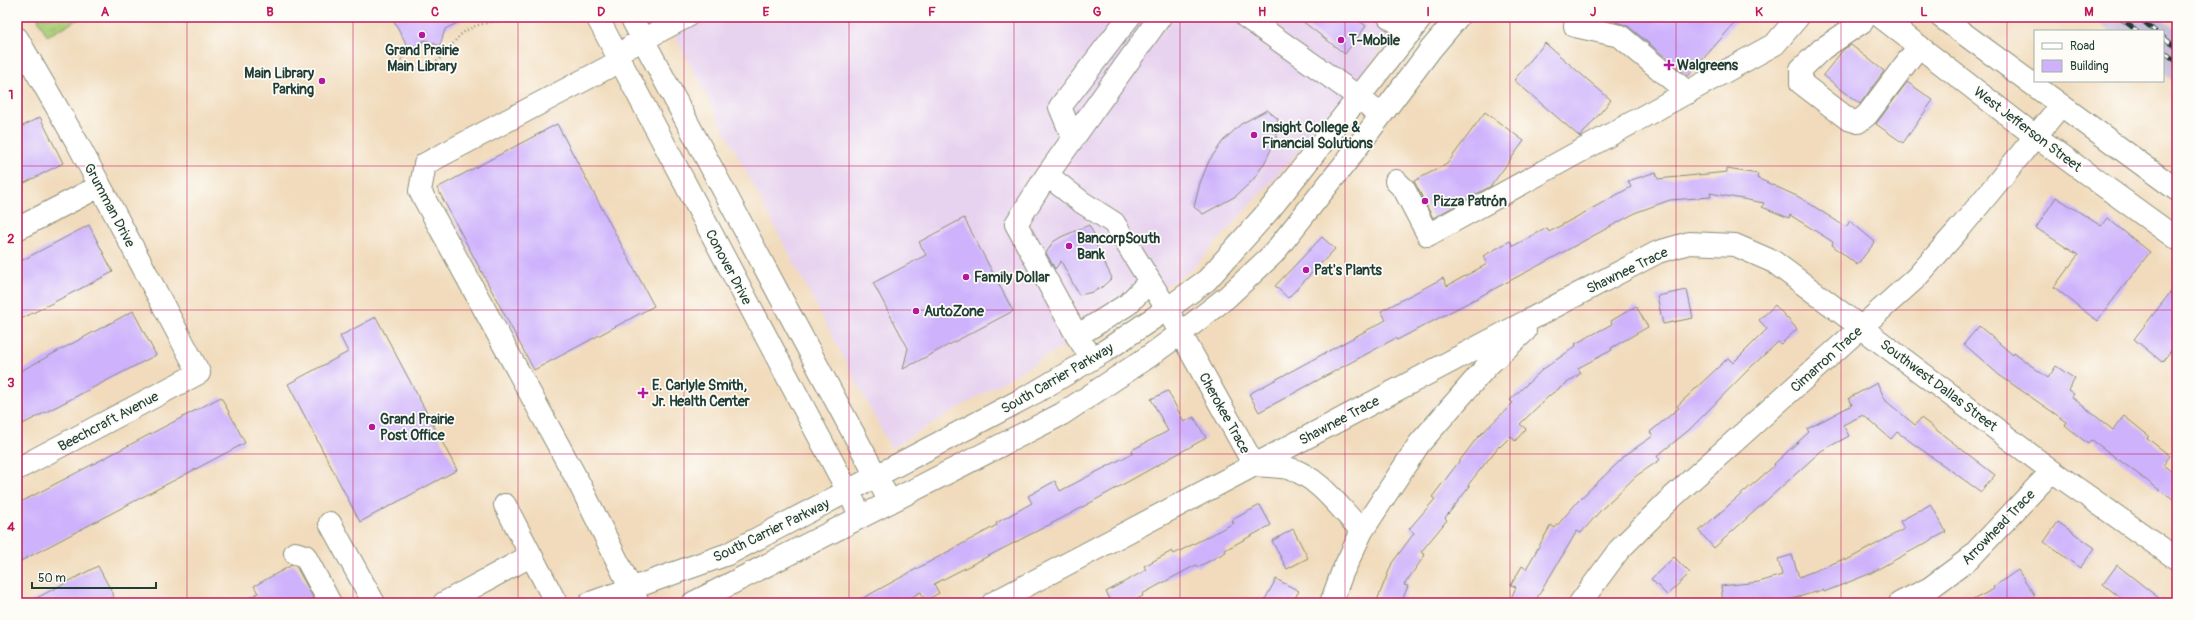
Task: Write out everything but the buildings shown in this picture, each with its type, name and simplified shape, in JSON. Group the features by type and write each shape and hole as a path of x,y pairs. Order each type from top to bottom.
{"street":[{"name":"Conover Drive","path":"597,17 861,516"},
{"path":"631,17 875,477 890,502"},
{"path":"634,596 580,485 420,191 425,164 618,57 643,40 686,17"},
{"path":"1073,138 1060,107 1129,17"},
{"path":"1092,358 1077,336 1016,224 1047,175 1160,17"},
{"path":"1246,17 1360,98 1380,115"},
{"path":"1390,17 1417,24"},
{"name":"South Carrier Parkway","path":"693,603 1062,414 1148,357 1227,297 1273,254 1458,17"},
{"path":"1396,181 1404,189 1428,235 1775,44 1798,17"},
{"path":"1865,17 1862,22 1822,49 1801,69 1801,82 1848,119 1858,122 1867,116 1918,46"},
{"name":"West Jefferson Street","path":"1881,17 2035,136 2177,239"},
{"path":"1941,17 2177,190"},
{"name":"South Carrier Parkway","path":"590,603 634,596 728,554 1036,392 1092,358 1167,309 1207,280 1271,208 1360,98 1417,24"},
{"path":"1575,26 1602,32 1684,95"},
{"name":"Grumman Drive","path":"17,38 79,146 199,373"},
{"name":"Cimarron Trace","path":"1580,603 1619,550 1667,502 1916,278 2061,105"},
{"name":"Cherokee Trace","path":"1047,175 1080,201 1114,223 1167,309 1254,465 1288,468 1313,480 1335,501 1362,531"},
{"path":"17,229 100,186"},
{"name":"Southwest Dallas Street","path":"1689,243 1735,245 1774,262 2052,471 2177,559"},
{"name":"Shawnee Trace","path":"993,603 1658,252 1689,243"},
{"path":"1077,336 1128,304 1149,282"},
{"path":"1331,603 1362,531 1419,444 1487,366 1546,311"},
{"name":"Beechcraft Avenue","path":"17,469 199,373"},
{"name":"Arrowhead Trace","path":"1900,603 1930,588 1969,559 2052,471"},
{"path":"505,505 556,603"},
{"path":"330,523 374,603"},
{"path":"295,553 305,556 330,603"},
{"path":"444,603 521,561 532,557"}],"path":[{"path":"393,45 401,60 408,67 414,70 422,68 442,58 457,37 471,27 497,20 507,20 519,17"}],"shaded area":[{"path":"665,17 1407,17 1310,139 1190,271 891,448"},
{"path":"2092,17 2160,17 2177,30 2177,84 2164,74 2164,30 2109,30"}],"green space":[{"path":"37,17 83,17 47,36"}],"railway":[{"path":"2119,17 2136,30"},
{"path":"2138,17 2154,30"},
{"path":"2164,38 2177,48"},
{"path":"2164,52 2177,62"}],"place":[{"name":"Grand Prairie Main Library","path":"422,35"},
{"name":"T-Mobile","path":"1341,40"},
{"name":"Walgreens","path":"1669,65"},
{"name":"Main Library Parking","path":"322,81"},
{"name":"Insight College & Financial Solutions","path":"1254,135"},
{"name":"Pizza Patrón","path":"1425,201"},
{"name":"BancorpSouth Bank","path":"1069,246"},
{"name":"Pat's Plants","path":"1306,270"},
{"name":"Family Dollar","path":"966,277"},
{"name":"AutoZone","path":"916,311"},
{"name":"E. Carlyle Smith, Jr. Health Center","path":"643,393"},
{"name":"Grand Prairie Post Office","path":"372,427"}]}
